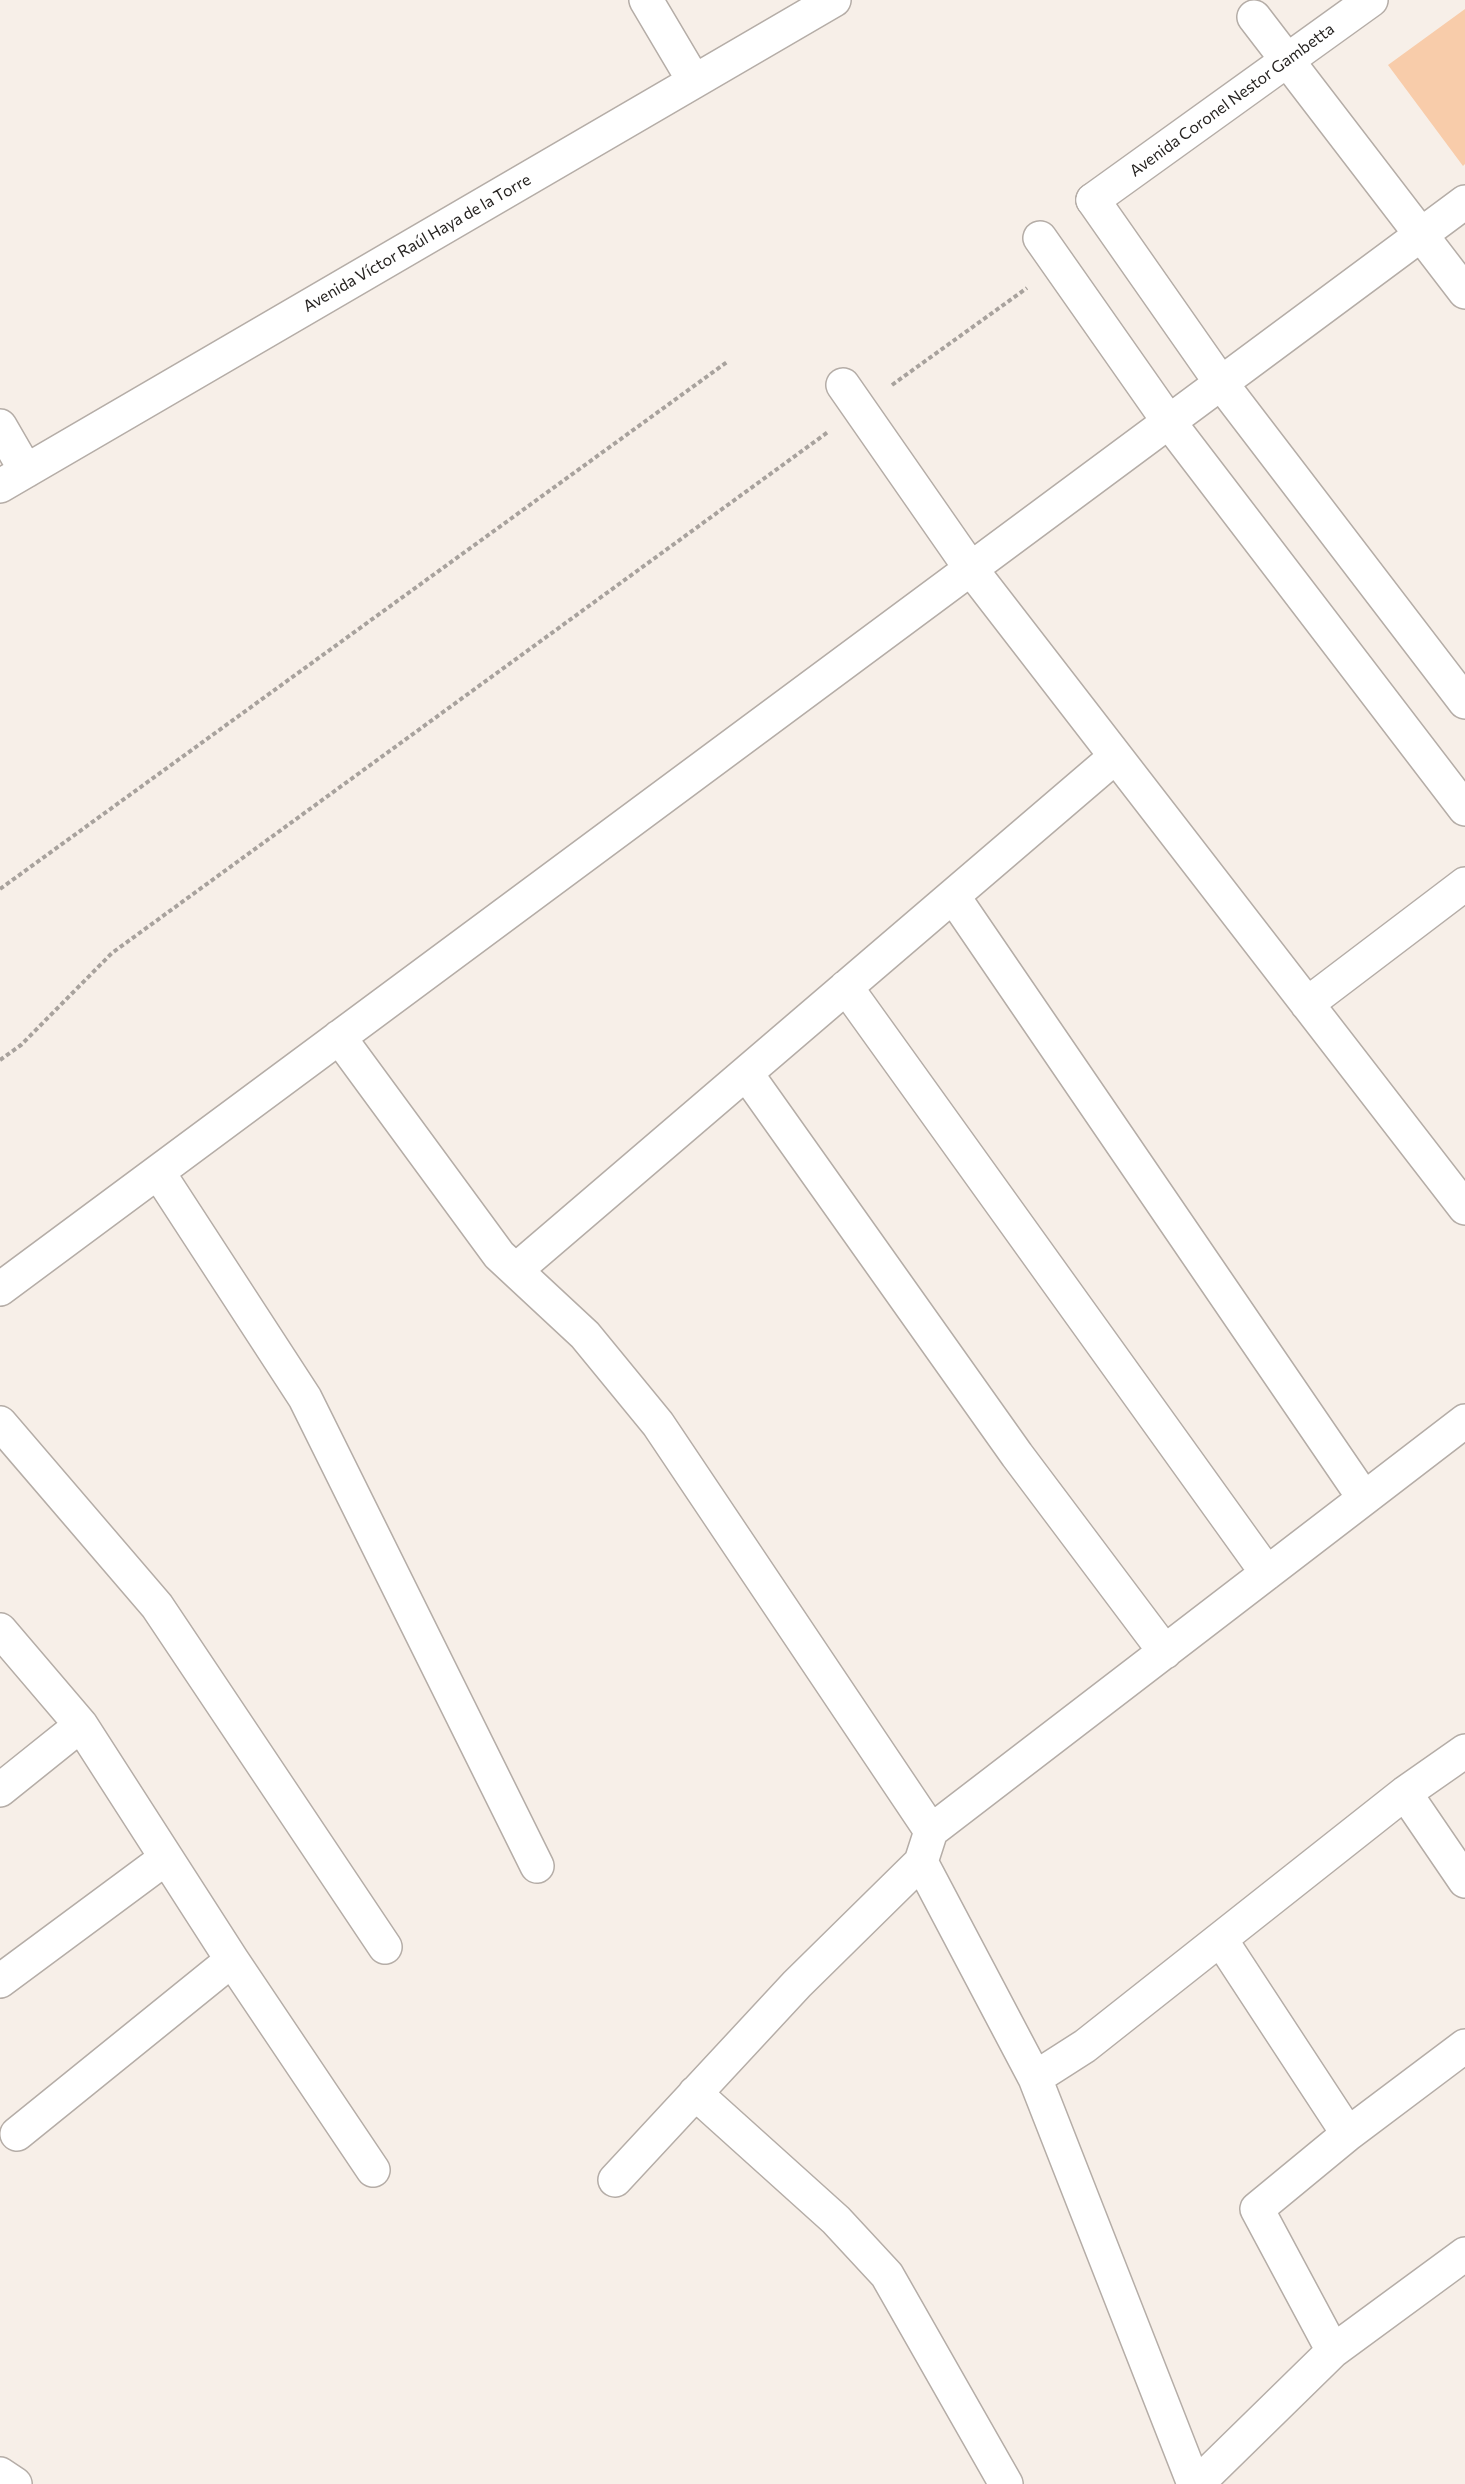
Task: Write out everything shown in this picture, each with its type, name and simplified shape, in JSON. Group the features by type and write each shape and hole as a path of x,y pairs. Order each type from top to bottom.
{"main road":[{"path":"646,0 694,81"},
{"name":"Avenida Víctor Raúl Haya de la Torre","path":"13,479 834,0"},
{"name":"Avenida Coronel Nestor Gambetta","path":"1221,383 1093,200 1371,0"},
{"path":"1254,17 1465,292"},
{"path":"0,1288 1465,202"},
{"path":"1040,238 1169,422 1465,809"},
{"path":"1221,383 1465,702"},
{"path":"851,397 971,569 1465,1208"},
{"path":"0,426 13,479"},
{"path":"516,1270 1115,757"},
{"path":"1307,1004 1465,884"},
{"path":"952,896 1364,1498"},
{"path":"846,987 1267,1573"},
{"path":"339,1038 499,1255 585,1335 658,1424 931,1831"},
{"path":"746,1073 1017,1455 1165,1652"},
{"path":"158,1172 305,1398 537,1866"},
{"path":"615,2180 797,1984 921,1862 931,1831 1465,1421"},
{"path":"0,1423 157,1606 385,1947"},
{"path":"0,1630 81,1725 232,1960 373,2170"},
{"path":"0,1790 81,1725"},
{"path":"1035,2078 1085,2046 1405,1794 1465,1751"},
{"path":"1405,1794 1465,1881"},
{"path":"0,1981 166,1858"},
{"path":"921,1862 1035,2078 1195,2484 1333,2351 1465,2254"},
{"path":"1221,1940 1348,2134"},
{"path":"17,2134 232,1960"},
{"path":"1333,2351 1257,2209 1348,2134 1465,2046"},
{"path":"695,2092 836,2220 887,2275 1006,2484"},
{"path":"0,2474 15,2484"}],"path":[{"path":"0,1060 21,1045 112,953 851,397 1059,265"},
{"path":"0,889 727,362"}],"shaded area":[{"path":"1465,9 1465,164 1463,166 1388,65"}]}
